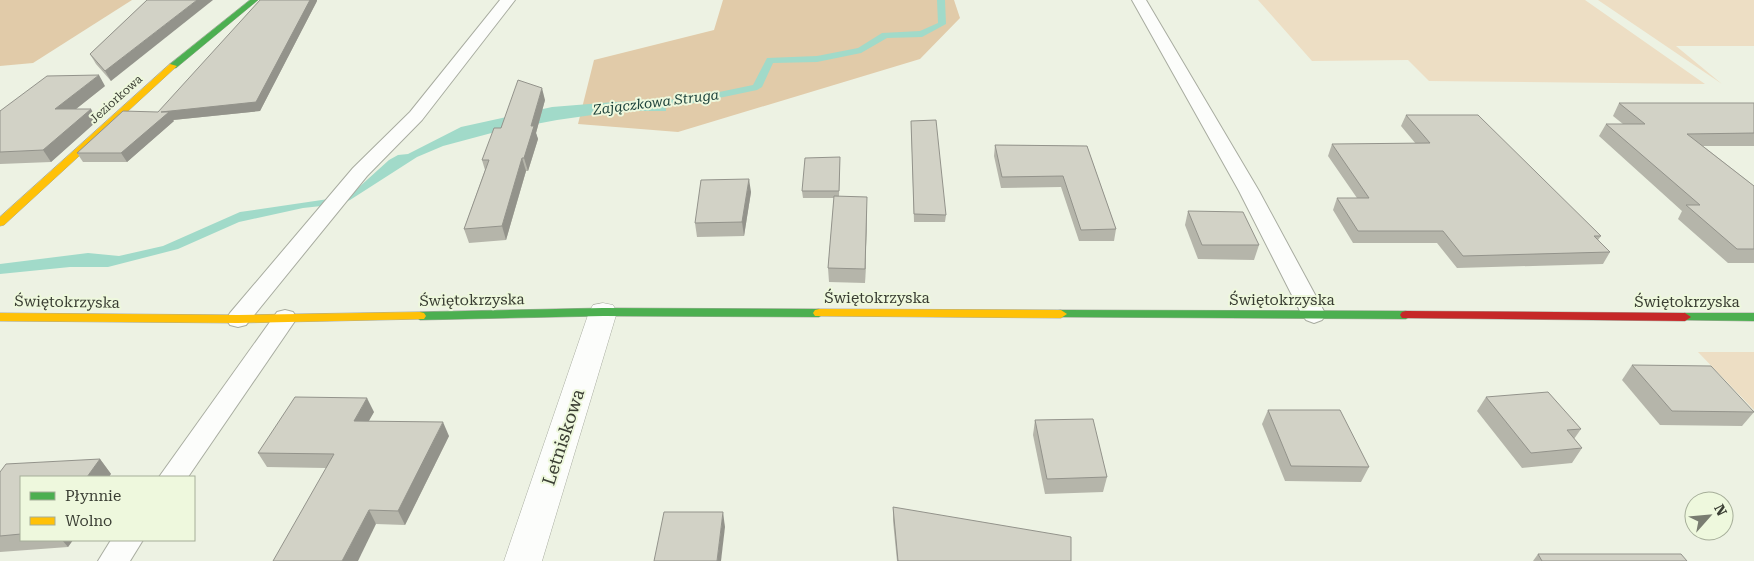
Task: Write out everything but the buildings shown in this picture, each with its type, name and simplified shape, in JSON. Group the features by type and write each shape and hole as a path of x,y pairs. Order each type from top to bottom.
{"street":[{"name":"Jeziorkowa","path":"0,222 173,66 254,0"},
{"name":"Świętokrzyska","path":"0,316 238,319 603,312 1754,317"},
{"name":"Letniskowa","path":"523,561 603,312"}],"lane":[{"path":"238,319 360,172 416,116 508,0"},
{"path":"1139,0 1249,191 1314,315"},
{"path":"174,476 285,318"},
{"path":"113,561 127,541"}],"shaded area":[{"path":"0,0 132,0 33,63 0,66"},
{"path":"723,0 954,0 960,18 920,59 678,132 578,124 594,60 714,30"},
{"path":"1258,0 1585,0 1705,84 1429,81 1408,60 1312,61"},
{"path":"1598,0 1754,0 1754,46 1676,46 1722,84"},
{"path":"1698,352 1754,352 1754,410"}],"water":[{"path":"665,100 666,111 620,111 557,120 499,131 443,146 417,157 350,200 340,204 303,208 239,222 178,249 108,267 70,267 0,274 0,264 88,253 119,256 163,246 240,212 342,197 358,188 389,160 398,155 408,154 461,127 552,107"}],"waterway":[{"name":"Zajączkowa Struga","path":"648,105 695,100 757,87 770,60 817,59 861,50 885,35 922,34 942,24 941,0"}],"traffic: fast":[{"path":"173,66 254,0"},
{"path":"420,316 603,312 819,313"},
{"path":"1061,314 1406,315"},
{"path":"1685,317 1754,317"}],"traffic: slow":[{"path":"0,223 173,66"},
{"path":"819,313 1061,314"},
{"path":"0,317 238,319 420,316"}],"traffic: jam":[{"path":"1406,315 1685,317"}]}
